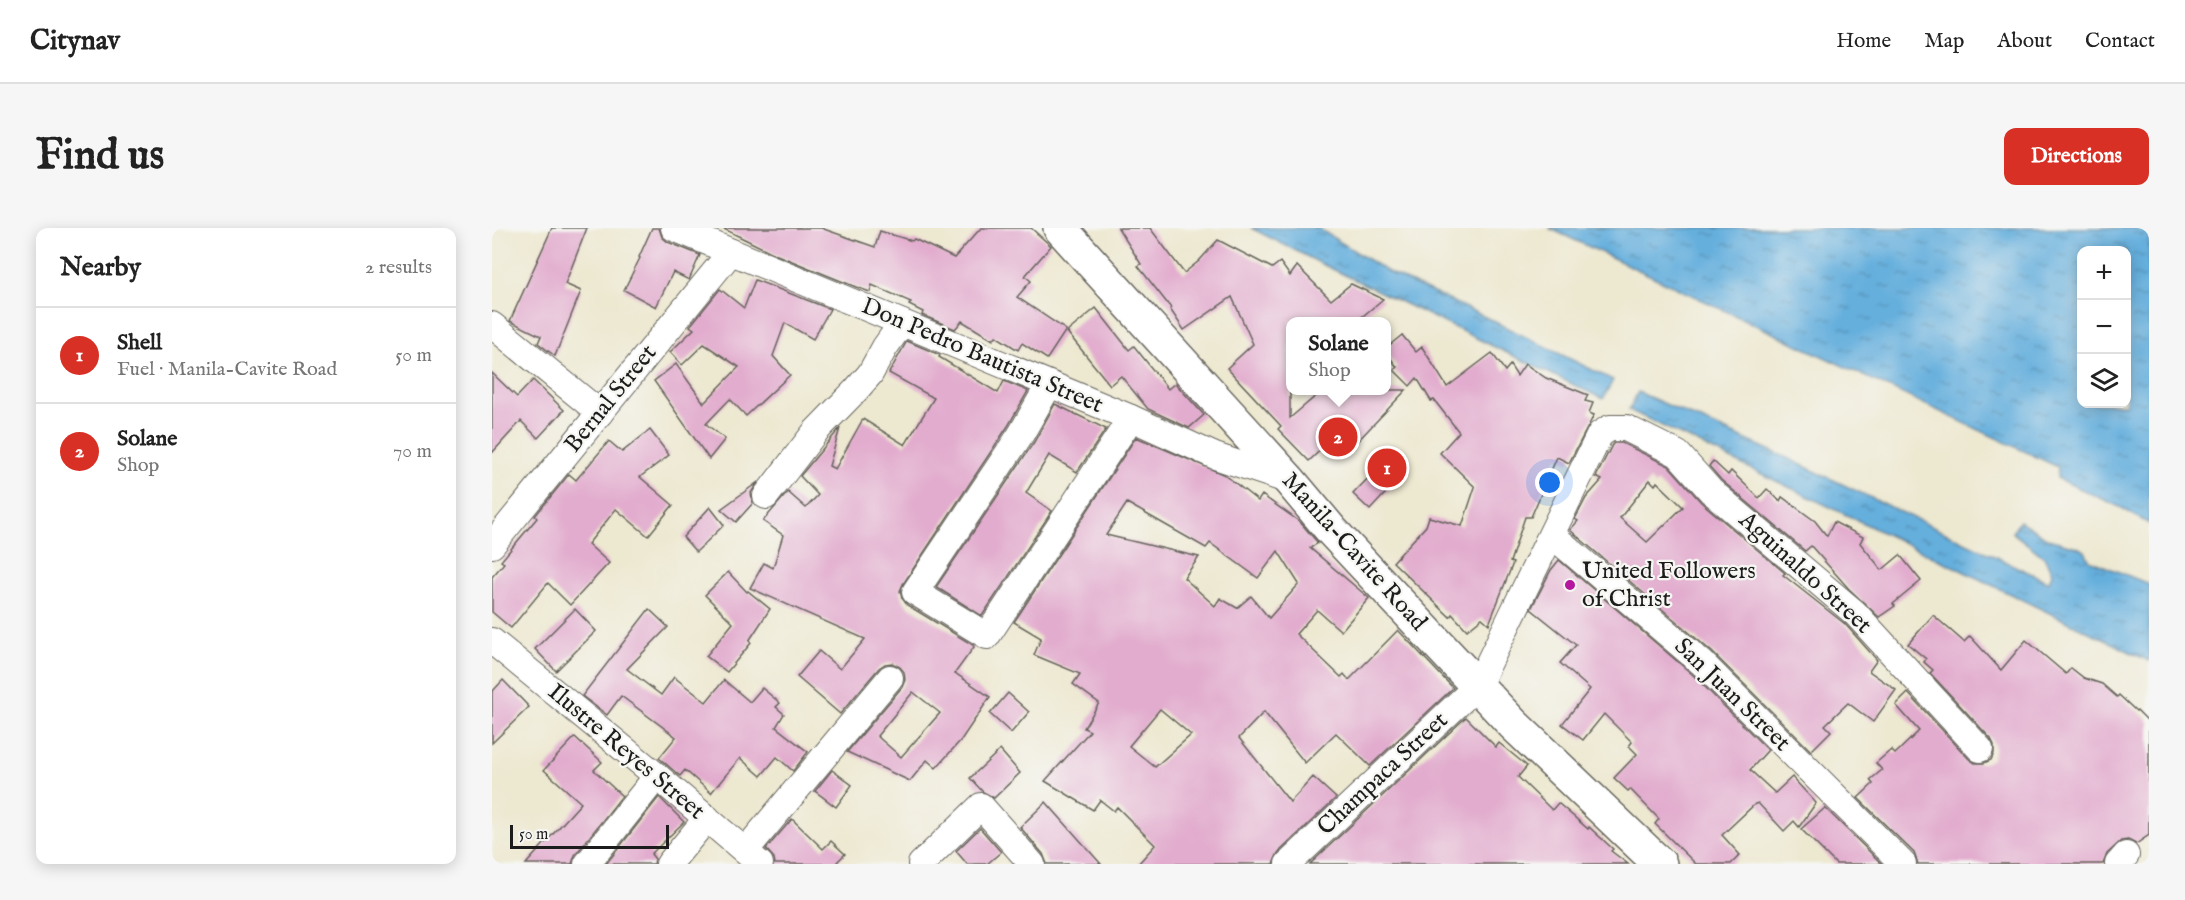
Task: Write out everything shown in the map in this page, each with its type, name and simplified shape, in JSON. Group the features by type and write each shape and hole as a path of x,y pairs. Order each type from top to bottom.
{"main road":[{"name":"Manila-Cavite Road","path":"1060,228 1290,481 1332,531 1513,724 1660,864"}],"street":[{"name":"Don Pedro Bautista Street","path":"674,228 1131,418 1215,456 1290,481"},
{"name":"Bernal Street","path":"492,546 731,252"},
{"path":"766,496 816,431 870,374 902,323"},
{"path":"492,325 600,413"},
{"path":"1049,385 1021,434 915,592 987,636 1131,418"},
{"name":"Aguinaldo Street","path":"1552,535 1600,434 1610,428 1626,429 1678,454 1711,491 1855,613 1980,749"},
{"path":"1478,685 1552,535"},
{"name":"San Juan Street","path":"1552,535 1702,663 1903,864"},
{"name":"Ilustre Reyes Street","path":"492,640 752,857"},
{"path":"752,857 890,678"},
{"name":"Champaca Street","path":"1288,864 1478,685"},
{"path":"586,864 657,776"},
{"path":"921,864 981,806 1032,864"},
{"path":"669,864 707,818"}],"water":[{"path":"1251,228 1318,228 1388,272 1613,380 1603,399"},
{"path":"1549,228 2149,228 2149,524 2122,508 2057,478 2058,467"},
{"path":"1638,392 1787,458 2049,582 2052,573 2044,557 2012,532 2020,521 2048,539 2085,551 2089,560 2149,584 2149,661 1629,410"}],"building":[{"path":"552,228 587,228 565,284 581,291 555,356 538,343 541,336 510,321"},
{"path":"652,228 659,228 662,237 668,242 700,255 689,280 673,272 656,307 624,290"},
{"path":"722,228 821,228 875,247 880,231 912,241 914,239 954,258 981,228 1031,228 1051,246 1025,276 1031,281 1017,297 1066,330 1047,359 1022,343 1018,350 996,336 993,340 962,321 955,329 922,315 923,312 909,305 911,302 872,285 870,292 856,287 777,255"},
{"path":"1118,228 1150,228 1184,273 1199,261 1218,240 1272,268 1280,262 1290,276 1297,266 1331,300 1351,284 1383,299 1362,317 1286,317 1286,395 1290,395 1290,418 1317,395 1391,395 1391,390 1406,390 1352,447 1338,433 1309,461 1278,429 1281,426 1227,368 1253,344 1232,297 1184,330 1171,308 1138,266 1141,264"},
{"path":"755,280 830,309 813,339 785,323 773,356 790,375 746,416 730,399 706,424 725,439 709,459 654,381 676,364 704,403 739,367 704,344 682,365 670,352 694,329 690,326 720,289 744,308"},
{"path":"1096,308 1129,350 1134,346 1168,389 1175,383 1204,415 1189,428 1148,409 1121,376 1110,385 1067,332"},
{"path":"1402,335 1416,352 1422,347 1447,387 1492,353 1505,371 1510,365 1517,376 1525,364 1546,378 1588,395 1585,401 1593,403 1589,413 1594,415 1569,463 1557,457 1531,517 1525,517 1510,562 1513,563 1489,624 1482,618 1467,630 1452,614 1450,617 1393,562 1426,526 1429,517 1462,526 1475,487 1440,453 1459,432 1434,400 1431,401 1417,378 1410,386 1394,370 1397,367 1391,359 1391,344"},
{"path":"907,341 940,355 939,357 998,393 1004,381 1028,391 1008,426 900,591 907,605 973,645 974,647 955,673 990,697 961,740 936,768 927,760 910,781 847,752 902,687 905,680 904,672 900,667 892,663 879,668 840,714 797,677 819,651 840,669 865,639 750,588 764,563 773,568 783,535 763,521 788,492 806,508 818,495 800,476 840,428 829,466 835,469 863,419 905,445 934,398 889,373","holes":["913,692 940,713 901,757 877,736"]},
{"path":"492,373 517,397 533,380 564,410 538,438 521,421 492,453"},
{"path":"1055,404 1106,429 1077,472 1049,455 1026,493 1052,511 982,616 936,587 1034,442"},
{"path":"650,430 669,455 640,477 673,505 648,536 616,509 588,544 609,563 570,605 548,583 511,628 492,612 492,577 504,563 501,561 537,518 535,516 569,474 576,480 609,441 622,452"},
{"path":"1136,437 1225,475 1258,501 1262,495 1300,522 1318,543 1310,548 1369,598 1341,631 1317,610 1296,634 1341,677 1344,674 1349,680 1398,630 1453,688 1370,766 1336,733 1305,763 1264,712 1239,738 1290,802 1313,777 1336,798 1278,853 1273,864 1138,864 1155,845 1117,807 1114,811 1100,800 1093,810 1045,781 1090,731 1084,728 1099,703 1073,684 1080,674 1034,655 1041,638 1014,622","holes":["1127,503 1206,548 1210,543 1258,578 1278,551 1299,584 1269,618 1251,596 1237,608 1220,598 1215,606 1184,578 1199,557 1106,535","1160,709 1191,735 1155,767 1129,746"]},
{"path":"1622,443 1669,466 1701,502 1785,573 1783,575 1845,624 1877,660 1869,671 1896,690 1873,722 1848,703 1825,725 1831,731 1811,751 1712,652 1570,530 1578,521 1575,519 1586,498 1602,480 1596,477 1612,445","holes":["1650,480 1655,485 1657,482 1683,507 1647,542 1620,518"]},
{"path":"1389,456 1405,472 1370,510 1353,494"},
{"path":"1713,461 1728,475 1731,471 1759,498 1767,489 1780,501 1782,497 1815,521 1827,536 1834,522 1863,537 1860,543 1882,570 1900,555 1921,581 1893,604 1895,606 1879,617 1849,589 1811,546 1805,551 1721,480 1709,466"},
{"path":"758,482 751,493 753,503 736,522 721,509"},
{"path":"710,507 724,525 696,552 683,537"},
{"path":"1559,560 1692,674 1768,750 1750,770 1775,793 1792,777 1816,803 1799,827 1794,821 1784,831 1758,803 1755,804 1722,835 1740,855 1731,864 1696,864 1655,824 1659,819 1630,789 1628,791 1614,778 1637,754 1629,746 1632,742 1604,714 1583,740 1562,724 1590,689 1560,663 1576,645 1531,609 1551,570"},
{"path":"728,572 747,592 770,609 749,641 751,643 727,672 706,656 733,623 705,595"},
{"path":"575,609 596,631 556,671 535,649"},
{"path":"649,609 668,627 627,669 661,695 674,677 706,702 724,680 750,702 762,688 780,703 776,707 784,714 776,727 808,752 793,771 777,757 761,776 740,758 711,793 685,770 680,776 659,758 676,737 621,696 607,715 582,696"},
{"path":"1933,615 1964,642 1970,636 2001,670 2026,640 2066,674 2071,668 2084,678 2102,684 2117,697 2119,695 2149,722 2149,835 2136,844 2128,840 2121,841 2107,854 2103,864 1918,864 1914,853 1858,798 1873,784 1870,780 1882,770 1876,763 1891,750 1895,754 1919,731 1896,705 1908,693 1975,763 1991,760 1994,753 1991,739 1930,673 1933,670 1924,662 1926,659 1908,644"},
{"path":"503,680 529,707 492,743 492,692"},
{"path":"1008,693 1029,712 1011,733 990,714"},
{"path":"1466,717 1496,747 1499,743 1527,766 1518,777 1552,810 1558,803 1588,829 1589,827 1613,849 1611,851 1628,864 1310,864"},
{"path":"575,737 602,762 594,770 622,796 575,855 572,864 526,864 581,803 544,770"},
{"path":"1000,750 1020,773 994,798 983,792 970,778"},
{"path":"832,770 852,785 836,807 815,791"},
{"path":"659,797 684,822 651,854 655,859 654,864 606,864"},
{"path":"1046,802 1101,864 1047,864 1043,854 1020,827"},
{"path":"1825,808 1882,864 1836,864 1801,829"},
{"path":"792,819 823,849 831,841 845,854 837,862 839,864 775,864 774,858 766,849"},
{"path":"980,828 1001,852 987,864 967,864 956,851"}],"place":[{"name":"Solane","path":"1338,437"},
{"name":"Shell","path":"1387,468"},
{"name":"United Followers of Christ","path":"1570,585"}]}
